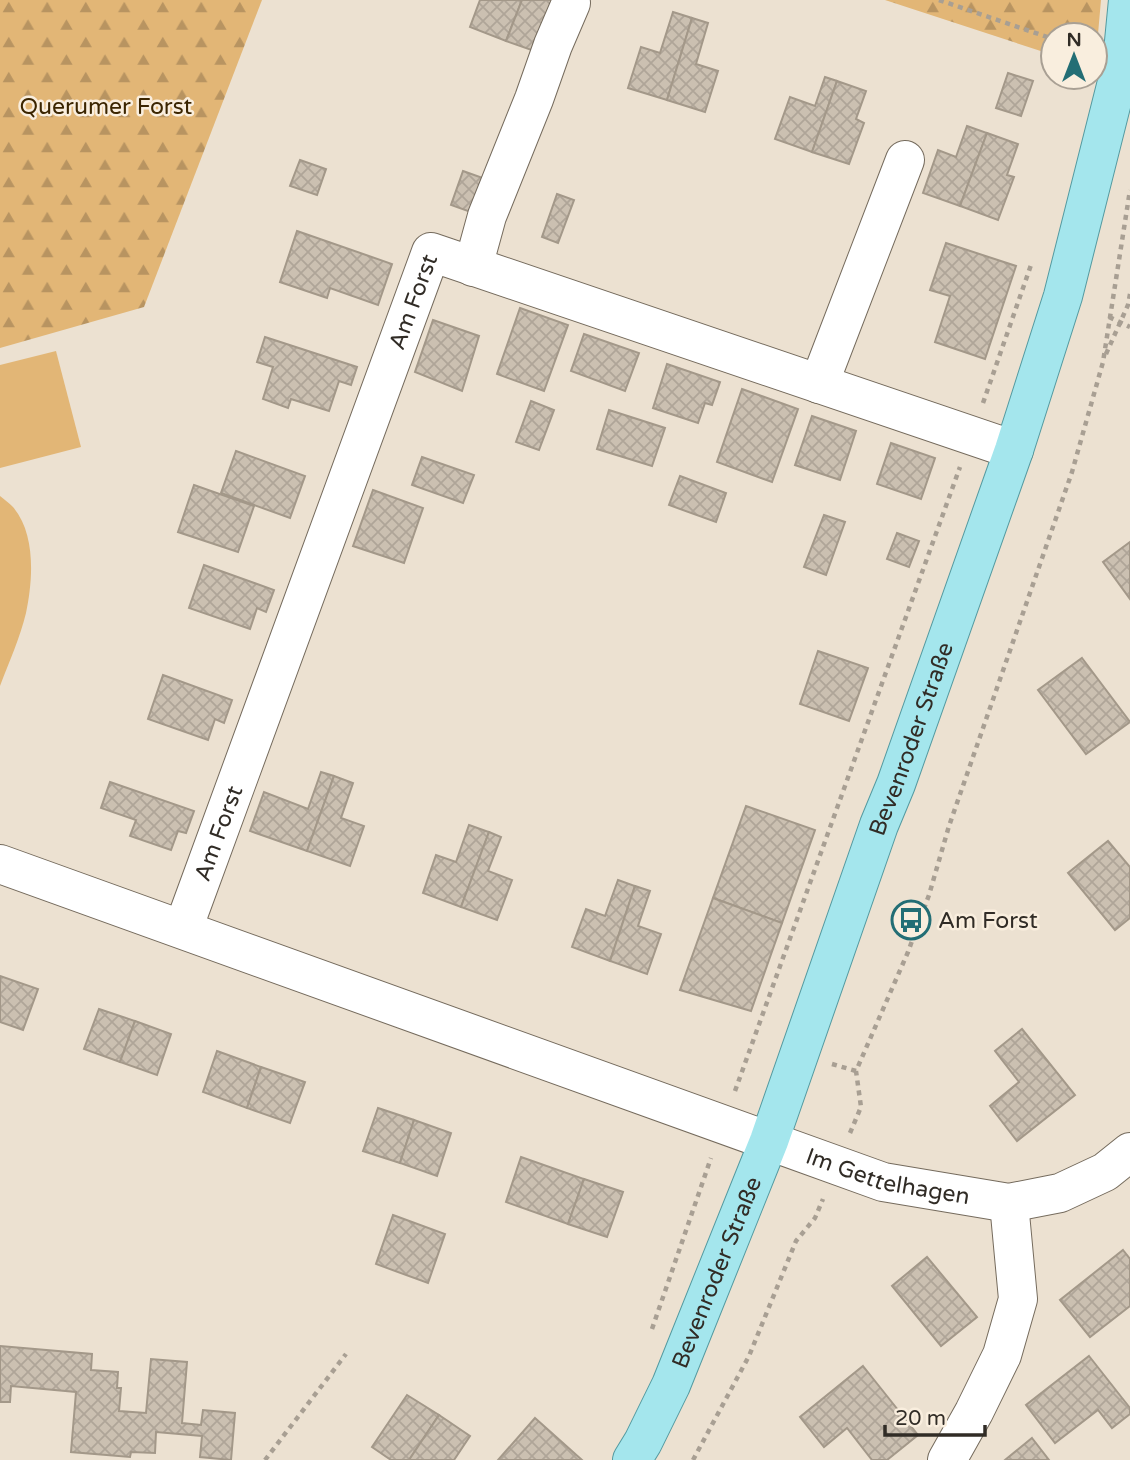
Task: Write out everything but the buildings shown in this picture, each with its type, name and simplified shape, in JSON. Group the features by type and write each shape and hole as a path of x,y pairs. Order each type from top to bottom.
{"main road":[{"name":"Bevenroder Straße","path":"632,1460 671,1385 769,1141 1014,450 1063,296 1126,60 1128,0"}],"street":[{"path":"473,267 487,216 571,3"},
{"path":"819,384 905,160"},
{"name":"Am Forst","path":"183,929 431,253 1014,450"},
{"path":"0,864 769,1141"},
{"name":"Im Gettelhagen","path":"769,1141 883,1182 1009,1203 1059,1193 1105,1172 1130,1152"},
{"path":"947,1460 1002,1355 1018,1299 1009,1203"}],"path":[{"path":"939,0 1039,34"},
{"path":"1103,362 1130,190"},
{"path":"649,1335 1034,256"},
{"path":"693,1460 749,1356 796,1241 816,1218 861,1107 856,1071 908,952 929,895 949,826 1072,472 1103,362 1130,294"},
{"path":"1109,317 1130,327"},
{"path":"265,1460 346,1354"}],"green space":[{"name":"Querumer Forst","path":"0,0 262,0 144,307 0,348"},
{"path":"885,0 1101,0 1099,21 1039,21 1039,50"},
{"path":"56,351 81,447 0,468 0,365"},
{"path":"0,496 13,507 26,530 31,572 24,622 0,686"}],"place":[{"name":"Am Forst","path":"911,920"}]}
